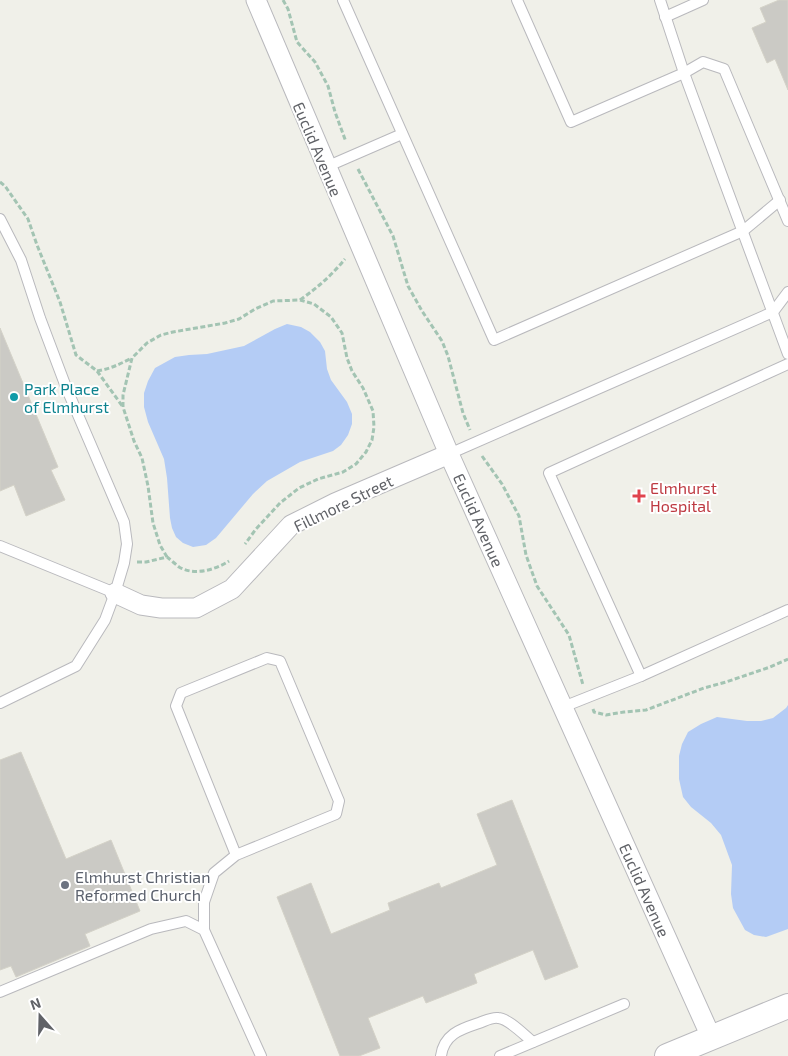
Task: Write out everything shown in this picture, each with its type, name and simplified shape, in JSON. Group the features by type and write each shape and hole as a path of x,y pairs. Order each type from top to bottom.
{"street":[{"name":"Euclid Avenue","path":"256,0 449,454 711,1037"},
{"name":"Fillmore Street","path":"115,593 141,605 161,608 196,608 232,589 291,525 335,503 449,454"},
{"path":"667,1056 788,1006"}],"lane":[{"path":"343,0 494,340 743,231 780,200"},
{"path":"516,0 571,122 684,73 703,62 724,69 788,221"},
{"path":"660,0 684,73 788,354"},
{"path":"665,17 702,0"},
{"path":"326,167 402,134"},
{"path":"0,219 22,260 40,318 66,387 124,522 127,544 124,563 105,620 76,666 0,703"},
{"path":"449,454 773,312 788,292"},
{"path":"641,676 549,473 788,364"},
{"path":"0,546 115,593"},
{"path":"563,707 641,676 788,610"},
{"path":"236,855 176,706 181,693 267,658 280,661 339,801 336,814 236,855 214,873 204,902 204,930 261,1056"},
{"path":"0,992 152,929 186,921 204,930"},
{"path":"500,1056 624,1004"},
{"path":"441,1056 442,1048 454,1033 493,1018 506,1020 533,1042"}],"path":[{"path":"0,182 5,186 28,219 60,302 76,355 97,371 123,408 134,442 142,458 153,524 160,545 167,557 181,568 196,572 211,570 228,562 233,557"},
{"path":"300,300 332,274 359,244"},
{"path":"97,371 114,367 132,358 147,343 161,335 224,323 273,302 300,300 314,304 331,317 342,333 347,358 352,371 364,388 373,411 374,427 372,440 366,452 356,464 342,472 318,479 299,488 280,503 239,551"},
{"path":"123,408 123,395 132,358"},
{"path":"124,563 146,562 167,557"}],"water":[{"path":"287,324 301,327 310,332 320,342 325,351 327,369 331,380 347,402 352,414 352,424 348,435 341,445 333,451 300,462 267,481 253,494 216,538 206,545 193,547 183,543 176,537 172,528 164,459 148,422 144,407 144,393 148,381 155,368 175,357 207,354 244,346"},
{"path":"788,705 788,929 766,937 754,935 745,930 733,908 731,894 732,865 721,835 683,797 679,779 679,756 688,732 701,724 717,717 761,721 773,718"}],"building":[{"path":"779,0 788,0 788,90 775,59 767,63 752,28 766,22 760,8"},
{"name":"Park Place of Elmhurst","path":"0,328 58,467 51,470 65,500 26,516 14,485 0,491"},
{"name":"Elmhurst Christian Reformed Church","path":"21,752 66,859 111,840 140,911 85,934 90,946 16,977 11,966 0,970 0,760"},
{"path":"512,800 578,967 545,980 533,950 474,974 477,983 426,1003 423,996 368,1018 380,1048 359,1056 340,1056 277,897 311,883 331,934 390,910 388,903 439,883 441,888 497,865 477,814"}],"place":[{"name":"Park Place of Elmhurst","path":"14,397"},
{"name":"Elmhurst Hospital","path":"639,496"},
{"name":"Elmhurst Christian Reformed Church","path":"65,885"}]}
